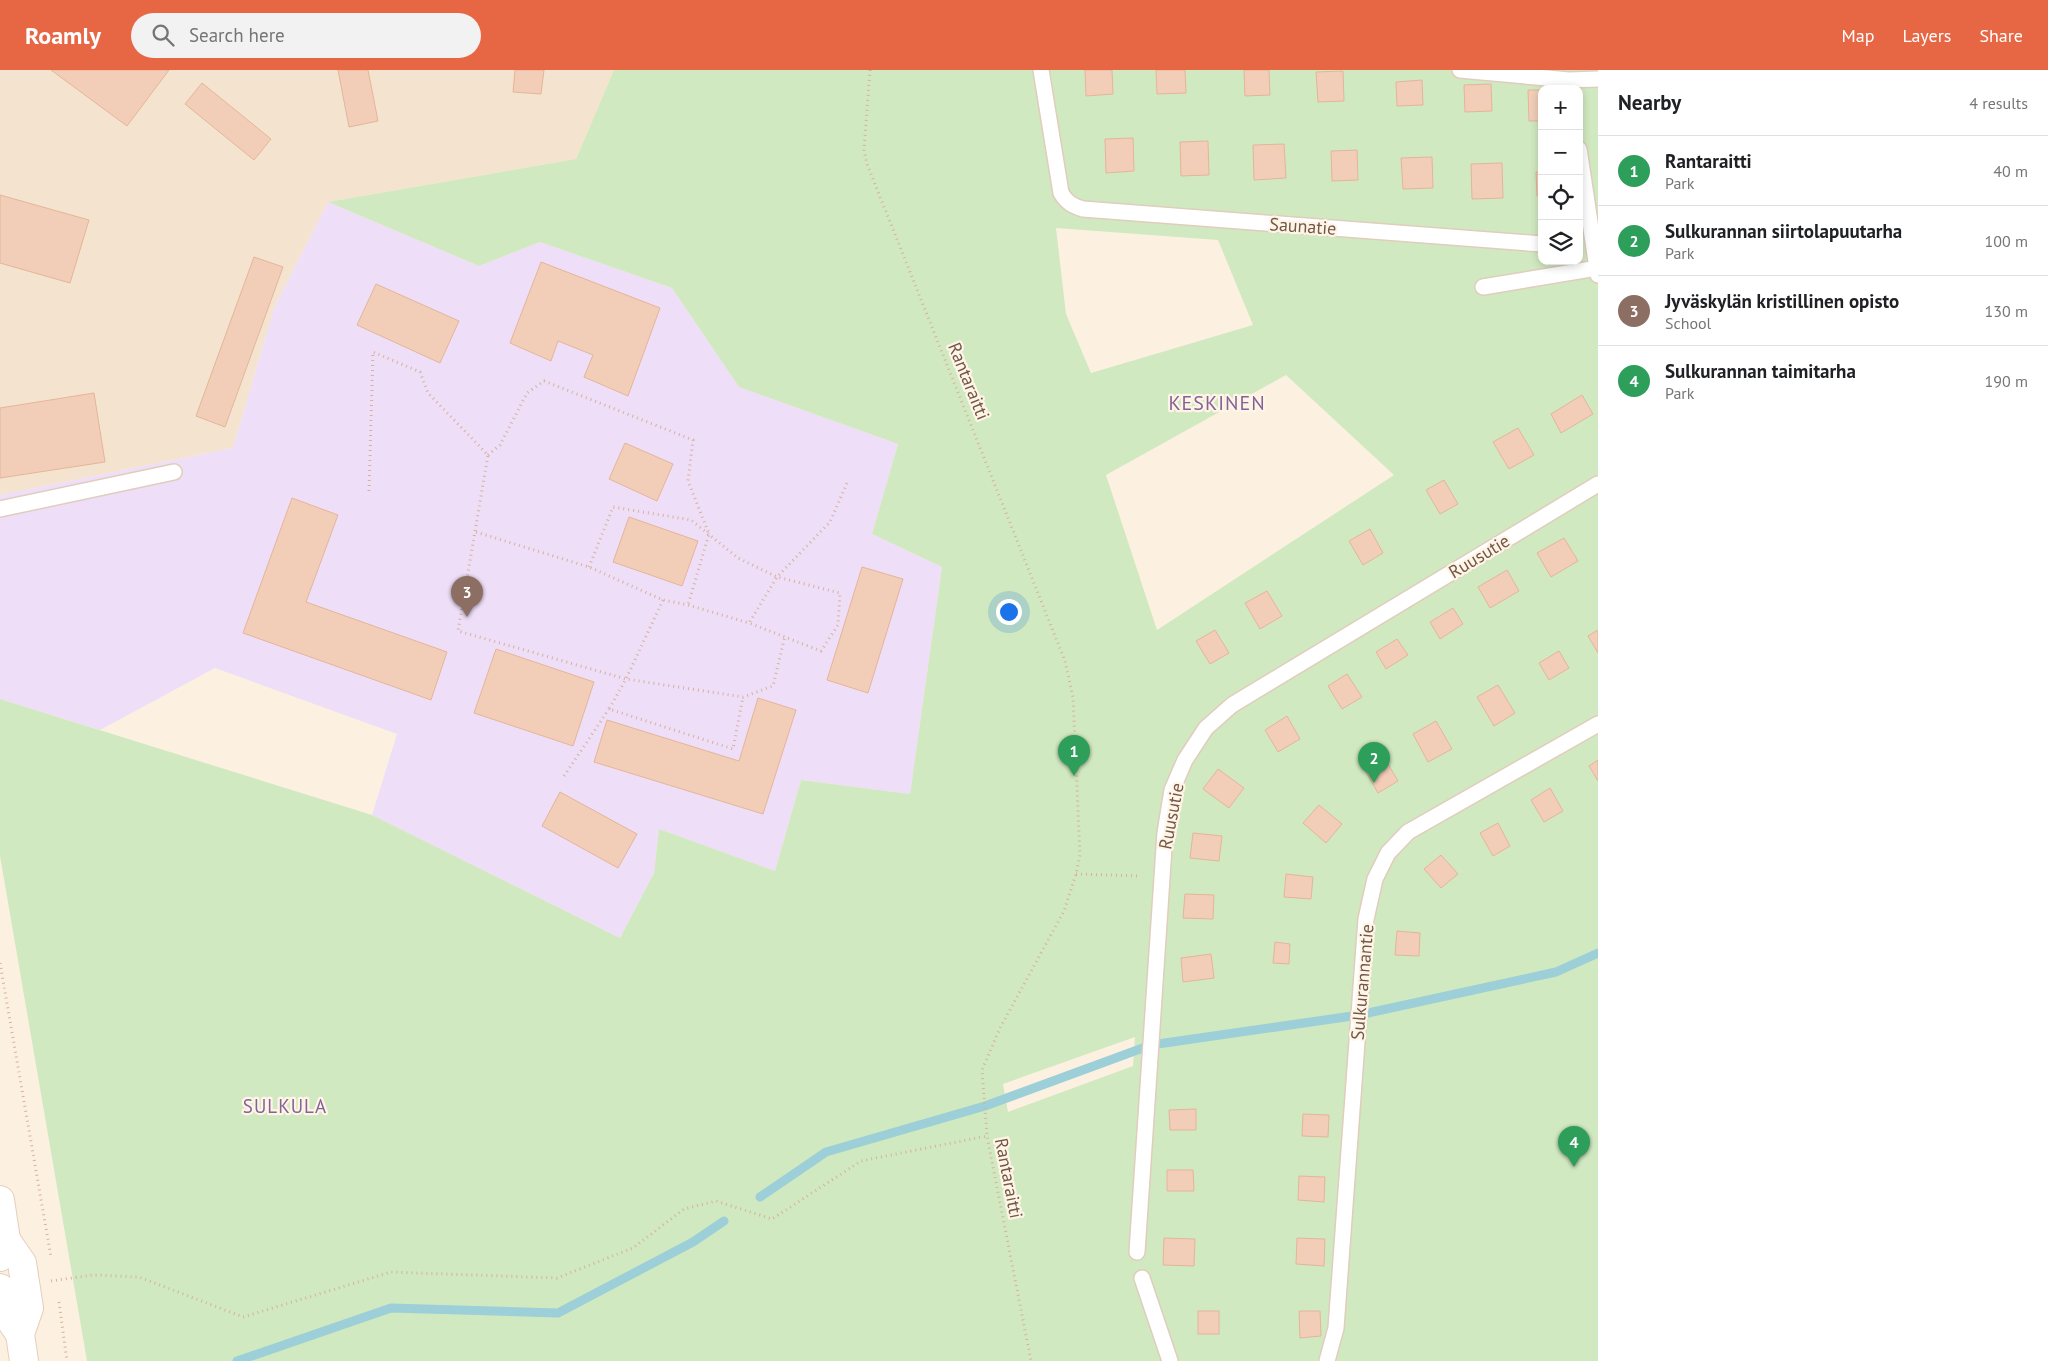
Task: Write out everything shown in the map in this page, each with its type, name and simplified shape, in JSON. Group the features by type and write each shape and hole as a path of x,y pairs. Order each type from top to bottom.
{"main road":[{"path":"0,1200 3,1249 22,1263 4,1311 20,1334 24,1361"}],"lane":[{"name":"Saunatie","path":"1041,70 1061,193 1066,201 1073,206 1083,209 1538,244"},
{"path":"1460,70 1569,79 1598,78"},
{"path":"1483,288 1598,270 1587,248 1581,175"},
{"path":"0,509 174,472"},
{"name":"Ruusutie","path":"1137,1252 1165,833 1172,790 1185,760 1206,728 1232,705 1598,484"},
{"name":"Sulkurannantie","path":"1327,1361 1336,1328 1366,919 1374,879 1388,853 1408,832 1598,724"},
{"path":"1142,1278 1170,1361"}],"path":[{"name":"Rantaraitti","path":"870,70 864,150 867,164 1065,661 1073,697 1080,855 1076,874 1064,911 1000,1028 982,1070 986,1136 1031,1361"},
{"path":"369,490 372,352 420,372 428,393 488,455"},
{"path":"688,605 709,534 688,481 693,440 544,381 527,394 500,445 488,455 458,631 626,679 743,697 772,686 785,636"},
{"path":"749,623 777,577 830,522 847,483"},
{"path":"476,532 589,567 664,600 749,623 821,651 838,625 840,593 777,577 738,558 692,520 613,507 589,567"},
{"path":"564,776 609,709 626,679 664,600"},
{"path":"609,709 733,749 743,697"},
{"path":"1076,874 1162,876"},
{"path":"0,963 52,1262"},
{"path":"13,1287 94,1275 138,1277 243,1317 390,1272 557,1278 633,1248 684,1209 716,1200 772,1219 861,1162 986,1136"},
{"path":"54,1271 57,1290"},
{"path":"58,1298 67,1361"}],"shaded area":[{"path":"0,70 614,70 576,159 328,202 274,308 233,448 0,495"},
{"path":"328,202 479,266 540,242 672,288 739,387 898,444 872,534 942,567 910,794 801,780 775,871 659,829 654,873 620,938 372,815 397,734 215,668 100,730 0,699 0,495 233,448 274,308"}],"green space":[{"path":"614,70 1598,70 1598,1361 87,1361 0,856 0,699 372,815 620,938 654,873 659,829 775,871 801,780 910,794 942,567 872,534 898,444 739,387 672,288 540,242 479,266 328,202 576,159","holes":["1056,228 1218,240 1253,325 1091,373 1066,314","1286,375 1394,475 1157,630 1106,475","1135,1037 1133,1066 1008,1112 1003,1084"]}],"building":[{"path":"51,70 169,70 127,126"},
{"path":"338,70 368,70 378,121 349,127"},
{"path":"515,70 544,70 541,94 513,92"},
{"path":"1085,70 1112,70 1113,94 1086,96"},
{"path":"1156,70 1185,70 1186,93 1157,94"},
{"path":"1244,70 1269,70 1270,95 1245,96"},
{"path":"1343,71 1344,101 1318,102 1316,72"},
{"path":"1422,80 1423,105 1397,106 1396,82"},
{"path":"202,83 271,139 254,160 185,104"},
{"path":"1491,84 1492,111 1465,112 1464,85"},
{"path":"1528,90 1538,90 1538,121 1529,121"},
{"path":"1133,138 1134,171 1106,173 1105,139"},
{"path":"1208,141 1209,175 1181,176 1180,142"},
{"path":"1284,144 1286,178 1254,180 1253,145"},
{"path":"1357,150 1358,180 1332,181 1331,151"},
{"path":"1432,157 1433,188 1403,189 1401,158"},
{"path":"1502,163 1503,198 1472,199 1471,164"},
{"path":"1536,172 1538,172 1538,196"},
{"path":"0,195 89,220 70,283 0,263"},
{"path":"254,257 283,267 225,427 196,416"},
{"path":"541,262 660,308 628,396 584,377 593,355 558,341 551,361 510,343"},
{"path":"376,284 459,321 440,363 357,325"},
{"path":"94,393 105,462 0,478 0,408"},
{"path":"1582,395 1593,414 1561,433 1551,414"},
{"path":"1518,428 1534,455 1509,469 1493,442"},
{"path":"625,443 673,464 657,501 609,479"},
{"path":"1444,480 1458,504 1440,514 1426,490"},
{"path":"292,498 338,515 306,602 447,652 431,700 243,633"},
{"path":"629,517 698,541 682,586 613,562"},
{"path":"1370,529 1383,553 1363,565 1349,541"},
{"path":"1564,538 1578,561 1551,577 1537,553"},
{"path":"862,567 903,579 868,693 827,680"},
{"path":"1507,570 1519,591 1490,608 1478,587"},
{"path":"1267,591 1282,616 1260,629 1245,603"},
{"path":"1453,608 1463,624 1440,639 1430,622"},
{"path":"1215,630 1229,653 1210,664 1196,641"},
{"path":"1598,630 1598,653 1588,636"},
{"path":"1397,639 1408,655 1386,669 1376,652"},
{"path":"496,649 594,682 573,746 474,713"},
{"path":"1559,651 1569,668 1549,680 1539,663"},
{"path":"1347,674 1362,697 1342,709 1328,686"},
{"path":"1498,685 1515,713 1494,726 1477,697"},
{"path":"758,698 796,710 763,814 594,762 607,720 739,761"},
{"path":"1287,716 1300,739 1278,752 1265,730"},
{"path":"1436,721 1452,749 1428,762 1413,734"},
{"path":"1385,759 1398,781 1378,793 1365,770"},
{"path":"1598,760 1598,781 1589,766"},
{"path":"1218,769 1244,788 1229,808 1203,789"},
{"path":"1550,788 1563,811 1544,822 1531,800"},
{"path":"560,792 637,834 618,868 542,826"},
{"path":"1319,805 1342,824 1326,843 1303,823"},
{"path":"1498,823 1510,846 1493,856 1480,833"},
{"path":"1193,833 1222,836 1219,861 1190,858"},
{"path":"1441,855 1458,874 1441,888 1424,869"},
{"path":"1286,874 1313,877 1311,899 1284,897"},
{"path":"1185,894 1214,895 1213,919 1183,918"},
{"path":"1397,931 1420,933 1419,956 1395,955"},
{"path":"1275,942 1290,944 1289,964 1273,963"},
{"path":"1211,954 1214,978 1183,982 1181,958"},
{"path":"1196,1109 1196,1130 1170,1130 1169,1110"},
{"path":"1303,1114 1329,1115 1328,1137 1302,1136"},
{"path":"1167,1170 1193,1170 1194,1191 1167,1191"},
{"path":"1299,1176 1325,1177 1324,1202 1298,1200"},
{"path":"1164,1238 1195,1239 1194,1266 1163,1265"},
{"path":"1297,1238 1325,1239 1324,1266 1296,1264"},
{"path":"1198,1311 1219,1311 1219,1334 1198,1334"},
{"path":"1299,1311 1320,1311 1321,1336 1300,1338"}],"waterway":[{"path":"760,1197 826,1152 985,1106 1151,1045 1359,1015 1556,972 1598,953"},
{"path":"237,1361 391,1308 558,1313 693,1242 724,1221"}],"place":[{"name":"Jyväskylän kristillinen opisto","path":"467,617"},
{"name":"Rantaraitti","path":"1074,776"},
{"name":"Sulkurannan siirtolapuutarha","path":"1374,783"},
{"name":"Sulkurannan taimitarha","path":"1574,1167"}],"district":[{"name":"KESKINEN","path":"1217,403"},
{"name":"SULKULA","path":"285,1106"}]}
